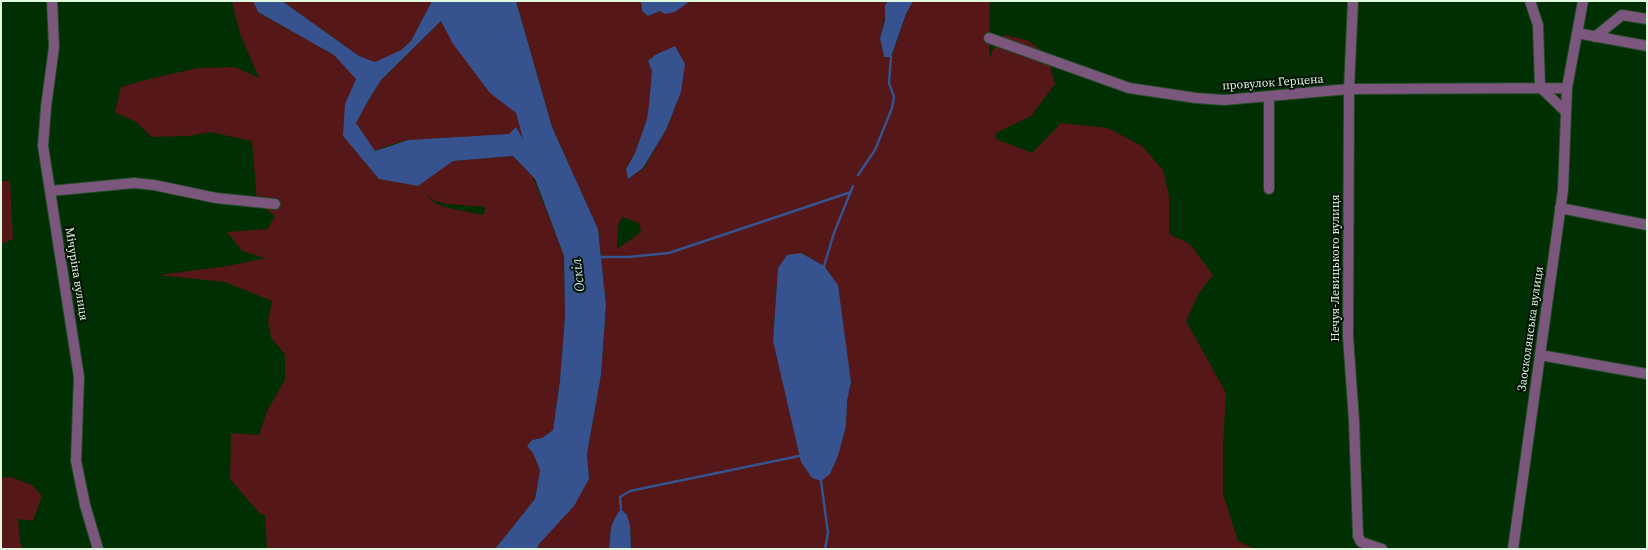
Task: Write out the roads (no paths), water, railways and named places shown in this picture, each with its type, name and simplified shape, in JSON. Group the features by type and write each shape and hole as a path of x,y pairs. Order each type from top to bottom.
{"street":[{"name":"Мічуріна вулиця","path":"52,1 54,47 43,146 79,377 76,461 85,506 98,549"},
{"name":"Нечуя-Левицького вулиця","path":"1353,1 1349,89 1348,336 1354,420 1358,536 1360,542 1382,549"},
{"path":"1530,1 1538,25 1540,87 1566,112"},
{"name":"Заосколянська вулиця","path":"1513,549 1563,190 1567,88 1583,1"},
{"path":"1595,36 1622,16 1647,19"},
{"path":"1577,33 1647,46"},
{"name":"провулок Герцена","path":"989,38 1129,88 1196,98 1224,100 1349,89 1567,88"},
{"path":"1269,97 1269,189"},
{"path":"50,191 134,182 216,198 274,204"},
{"path":"1560,208 1647,225"},
{"path":"1540,355 1647,374"}],"water":[{"name":"Оскіл","path":"253,1 282,1 359,56 375,62 401,50 411,41 432,1 516,1 552,127 598,229 606,305 601,375 587,454 589,479 574,506 539,544 537,549 495,549 535,499 540,470 533,453 527,446 532,440 542,438 553,430 560,380 565,316 564,256 535,179 513,156 453,161 418,186 379,179 343,136 345,104 356,79 334,55 258,12","holes":["441,21 453,44 490,93 516,113 523,139 516,127 509,134 408,140 375,151 356,123 381,80"]},
{"path":"641,1 690,1 675,12 665,14 660,11 648,16 642,11"},
{"path":"888,1 913,1 906,14 891,57 884,57 880,38 885,20 885,5"},
{"path":"675,46 685,64 681,92 666,130 643,168 628,179 626,169 635,153 647,119 652,71 648,61 655,55"},
{"path":"801,253 824,266 838,285 851,382 847,401 846,426 838,456 830,474 821,481 812,478 801,462 773,341 778,268 787,255"},
{"path":"621,509 627,515 630,525 631,549 609,549 611,527"}],"waterway":[{"path":"858,175 875,150 892,108 894,97 889,83 891,57"},
{"path":"824,266 834,233 853,186"},
{"path":"601,257 628,257 669,253 851,192"},
{"path":"621,509 620,497 630,491 799,456"},
{"path":"821,481 828,533 825,549"}]}
